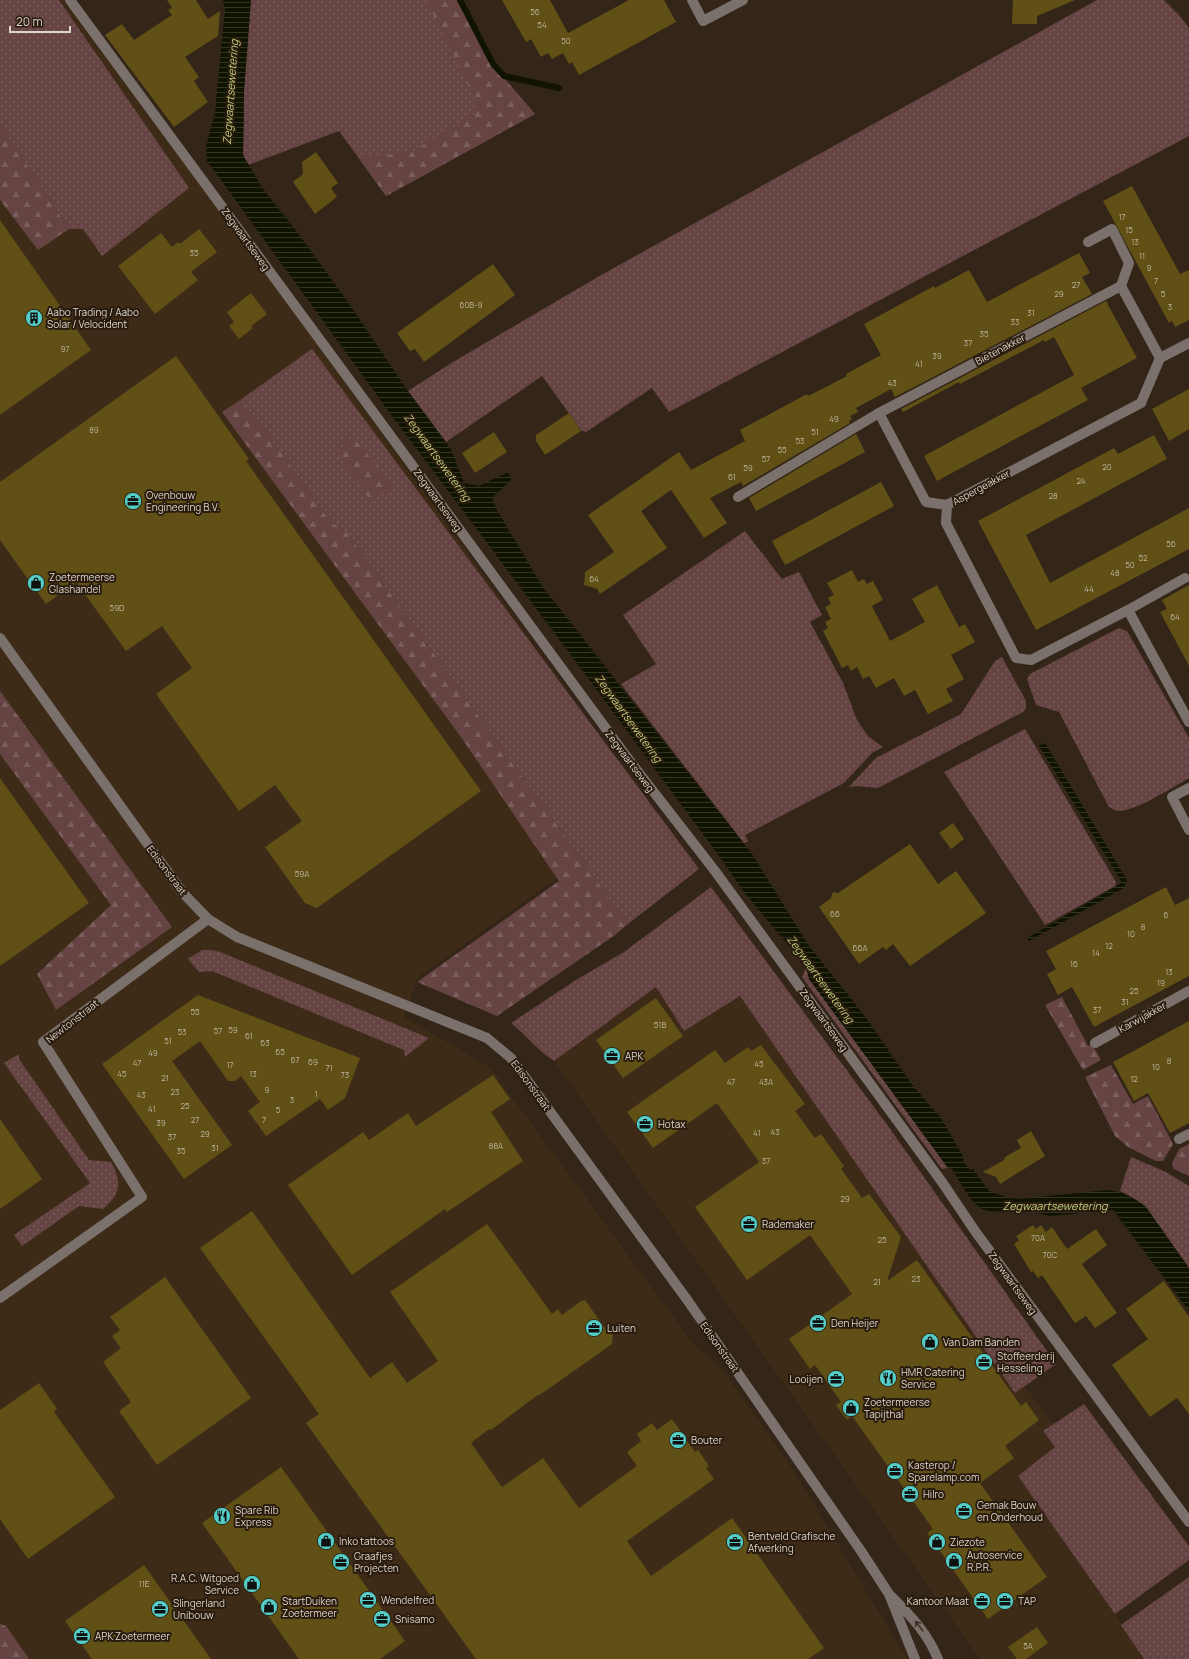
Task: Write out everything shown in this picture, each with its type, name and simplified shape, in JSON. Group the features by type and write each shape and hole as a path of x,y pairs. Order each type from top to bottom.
{"street":[{"name":"Zegwaartseweg","path":"70,0 627,758 715,871 942,1182 979,1237 1189,1522"},
{"path":"692,0 704,21 743,0"},
{"path":"1088,242 1112,228 1129,263 1121,286 1160,358 1189,343"},
{"name":"Bietenakker","path":"738,497 879,413 1121,286"},
{"name":"Aspergeakker","path":"1160,358 1141,404 947,505 946,523 1016,658 1031,660 1128,610 1185,578"},
{"path":"879,413 926,502 947,505"},
{"path":"1128,610 1189,722"},
{"name":"Edisonstraat","path":"0,638 182,892 208,919 237,937 487,1038 511,1058 688,1301 861,1551 889,1594 911,1616 932,1643 938,1659"},
{"path":"1189,788 1172,797 1189,830"},
{"name":"Newtonstraat","path":"0,1298 142,1197 43,1042 208,919"},
{"name":"Karwijakker","path":"1095,1043 1189,991"},
{"path":"1179,1139 1189,1134"},
{"name":"Edisonstraat","path":"889,1594 914,1659"}],"shaded area":[{"path":"0,0 69,0 653,810 417,978 404,1017 490,1067 692,1342 725,1373 792,1468 908,1659 0,1659"},
{"path":"656,987 684,1031 740,996 1015,1393 1025,1386 1053,1425 1043,1431 1056,1447 1018,1476 1115,1614 1144,1659 980,1659 554,1061"}],"green space":[{"path":"0,0 59,0 189,188 102,256 83,229 69,229 0,124"},
{"path":"251,0 457,0 490,62 535,114 386,196 339,131 248,165 243,155 244,91"},
{"path":"426,0 457,0 490,62 535,114 386,196 359,158 411,152 474,115 477,103"},
{"path":"1097,0 1164,0 1189,28 1189,136 669,412 652,388 586,432 581,430 542,376 446,442 408,391 453,362 603,274"},
{"path":"0,124 69,229 38,250 0,200"},
{"path":"312,349 699,869 628,924 347,533 330,521 266,432 240,400"},
{"path":"240,400 266,432 330,521 347,533 628,924 615,935 497,1016 417,982 559,881 461,737 222,412"},
{"path":"353,437 393,485 371,502 339,457 344,442"},
{"path":"745,531 782,579 799,572 822,615 810,622 843,683 857,720 868,736 883,747 872,753 844,783 745,835 748,841 744,843 621,684 656,664 623,615"},
{"path":"1119,628 1127,631 1189,738 1189,778 1134,808 1117,811 1109,807 1059,712 1036,705 1027,679 1030,674"},
{"path":"1002,657 1026,701 1026,708 1023,712 878,788 857,786 849,787 876,758 961,714 995,661"},
{"path":"0,691 172,927 56,1010 37,974 111,905 0,754"},
{"path":"1025,729 1116,882 1115,886 1045,925 944,772"},
{"path":"711,887 888,1126 1056,1364 1015,1393 740,996 684,1031 656,987 554,1061 543,1053 511,1023 576,980 624,952"},
{"path":"202,950 220,952 429,1038 405,1057 404,1050 212,971 199,972 188,959"},
{"path":"806,967 809,979 948,1168 942,1169 802,977"},
{"path":"1062,997 1088,1046 1092,1044 1101,1060 1083,1070 1045,1005"},
{"path":"19,1054 19,1059 89,1160 111,1162 115,1169 118,1182 116,1193 103,1209 79,1206 22,1246 14,1235 90,1183 4,1063"},
{"path":"1111,1065 1133,1104 1148,1096 1173,1144 1163,1161 1156,1161 1128,1147 1115,1136 1085,1077"},
{"path":"1189,1144 1189,1176 1174,1169 1172,1163 1179,1149"},
{"path":"1131,1157 1166,1172 1189,1186 1189,1268 1146,1207 1120,1191"},
{"path":"1084,1404 1189,1546 1189,1560 1115,1614 1018,1476 1055,1447 1043,1431"},
{"path":"1189,1577 1189,1659 1144,1659 1121,1625"},
{"path":"0,1624 6,1626 29,1659 0,1659"}],"water":[{"name":"Zegwaartsewetering","path":"223,0 251,0 244,91 243,155 263,189 294,228 343,295 408,391 451,449 464,483 479,486 508,472 511,480 492,498 497,510 542,586 752,854 809,946 864,1015 913,1086 941,1118 964,1158 963,1161 970,1170 973,1169 989,1191 1006,1197 1019,1199 1107,1190 1118,1192 1137,1200 1146,1207 1189,1268 1189,1311 1113,1210 1050,1216 1038,1213 988,1211 982,1209 971,1199 951,1168 948,1168 809,979 806,967 744,892 582,670 389,412 207,161 206,146 215,112 225,9"},
{"path":"1045,743 1127,880 1124,888 1029,941 1027,938 1120,884 1121,881 1039,746"}],"building":[{"path":"167,0 196,0 208,19 220,11 218,36 185,57 199,77 194,81 208,102 174,127 105,35 122,24 134,40 172,15 168,10 172,8"},
{"path":"502,0 550,0 568,33 629,0 664,0 676,22 579,75 572,62 569,64 563,53 552,59 548,53 541,57 531,39 526,42"},
{"path":"1013,0 1075,0 1037,16 1037,24 1012,24"},
{"path":"316,152 338,183 331,188 337,197 315,214 293,182 303,174 302,162"},
{"path":"1132,186 1180,274 1189,270 1189,320 1175,327 1172,321 1169,323 1103,201"},
{"name":"Aabo Trading / Aabo Solar / Velocident","path":"0,220 91,350 0,415"},
{"path":"199,229 217,252 191,272 198,280 155,314 118,266 161,233 172,247 178,242 180,244"},
{"path":"1079,253 1090,273 1082,277 1092,294 895,397 891,389 856,408 858,412 850,416 852,419 849,421 850,423 743,486 741,482 710,498 727,523 704,538 671,490 641,511 667,548 600,594 597,589 584,585 585,572 614,552 588,515 679,452 691,470 745,441 740,430 807,394 808,396 847,376 846,374 881,355 864,324 934,286 935,288 969,270 987,302"},
{"path":"493,264 515,295 424,362 415,349 410,351 397,333"},
{"path":"251,293 267,314 251,326 253,328 239,339 229,326 234,322 227,312"},
{"path":"1106,301 1137,358 1081,388 1054,337 1045,342 1044,340 960,384 959,382 903,412 901,409"},
{"path":"176,356 249,459 246,461 481,791 317,908 305,903 265,847 302,821 275,785 239,811 156,694 192,668 162,626 126,651 76,582 46,604 0,540 0,482"},
{"path":"1074,375 1088,400 937,481 924,456"},
{"path":"1189,389 1189,429 1169,441 1152,409"},
{"path":"569,413 581,431 545,455 536,441 536,435"},
{"path":"494,432 507,452 475,473 462,453"},
{"path":"856,434 865,452 756,511 749,498"},
{"path":"1154,435 1167,459 1026,535 1050,583 1189,508 1189,549 1036,630 978,521 1114,448 1118,454"},
{"path":"881,482 894,506 785,565 772,541"},
{"path":"852,570 858,582 864,579 867,584 873,581 883,600 872,606 890,641 925,622 912,599 937,585 959,627 965,624 975,642 951,655 964,679 946,689 953,701 928,714 915,690 904,696 894,678 876,688 869,676 863,679 857,667 851,671 848,665 842,668 823,631 828,628 825,622 831,619 825,607 831,604 828,598 834,595 827,583"},
{"path":"1189,585 1189,666 1160,612 1167,609 1162,600"},
{"path":"0,778 89,903 0,966"},
{"path":"953,823 964,839 951,849 939,833"},
{"path":"910,844 938,884 956,871 986,913 910,966 893,944 886,950 883,947 859,964 819,907 831,898 833,892 838,893"},
{"path":"1166,887 1175,905 1189,898 1189,976 1094,1027 1072,987 1058,995 1047,974 1056,969 1046,951"},
{"path":"198,995 360,1058 345,1098 328,1110 320,1099 266,1136 248,1111 260,1102 241,1076 235,1081 228,1081 200,1041 172,1061 232,1145 184,1179 102,1064"},
{"path":"656,998 683,1036 623,1078 596,1040"},
{"path":"1189,1021 1189,1123 1170,1133 1148,1093 1134,1101 1113,1062"},
{"path":"761,1045 805,1104 795,1111 815,1138 821,1134 844,1166 841,1169 862,1198 869,1194 901,1237 887,1281 917,1260 1021,1406 1026,1402 1039,1420 1005,1446 1014,1458 980,1483 1047,1577 988,1619 927,1533 933,1529 852,1416 847,1420 836,1405 841,1402 815,1365 810,1369 789,1339 852,1294 810,1235 747,1280 695,1207 759,1162 717,1103 653,1148 627,1112 715,1050 725,1063 748,1047 751,1051"},
{"path":"493,1075 510,1099 491,1112 523,1161 447,1212 445,1209 352,1275 288,1185 363,1132 369,1140 408,1113 416,1126"},
{"path":"0,1119 42,1179 0,1209"},
{"path":"1031,1131 1045,1156 1000,1184 996,1177 983,1172 1021,1148 1017,1140"},
{"path":"252,1211 370,1378 392,1362 407,1383 438,1361 390,1292 487,1224 552,1314 558,1309 562,1315 581,1301 585,1300 607,1331 613,1332 612,1344 471,1443 502,1487 543,1458 579,1508 637,1466 627,1452 641,1441 637,1434 652,1423 657,1430 672,1419 695,1452 698,1450 709,1466 706,1468 714,1479 627,1541 651,1576 732,1518 824,1648 808,1659 476,1659 306,1423 319,1414 200,1248"},
{"path":"1033,1225 1036,1229 1041,1225 1046,1232 1052,1227 1067,1249 1096,1229 1107,1245 1082,1264 1117,1313 1095,1328 1086,1316 1075,1323 1042,1275 1038,1278 1033,1271 1031,1272 1014,1244 1019,1240 1016,1236"},
{"path":"165,1277 251,1398 157,1465 119,1411 131,1402 103,1362 121,1348 112,1336 120,1330 110,1317"},
{"path":"1164,1281 1189,1317 1189,1414 1177,1398 1150,1417 1112,1365 1148,1339 1126,1309"},
{"path":"39,1383 57,1409 54,1412 115,1497 28,1559 0,1519 0,1410"},
{"path":"281,1467 405,1641 380,1659 299,1659 202,1523"},
{"path":"144,1565 211,1659 92,1659 65,1621"},
{"path":"1037,1627 1048,1643 1026,1659 1017,1659 1008,1647"}],"waterway":[{"path":"460,0 493,64 504,76 559,88"}],"place":[{"name":"Aabo Trading / Aabo Solar / Velocident","path":"34,318"},
{"name":"Ovenbouw Engineering B.V.","path":"133,501"},
{"name":"Zoetermeerse Glashandel","path":"36,583"},
{"name":"APK","path":"612,1056"},
{"name":"Hotax","path":"645,1124"},
{"name":"Rademaker","path":"749,1224"},
{"name":"Den Heijer","path":"818,1323"},
{"name":"Luiten","path":"594,1328"},
{"name":"Van Dam Banden","path":"930,1342"},
{"name":"Stoffeerderij Hesseling","path":"984,1362"},
{"name":"HMR Catering Service","path":"888,1378"},
{"name":"Looijen","path":"836,1379"},
{"name":"Zoetermeerse Tapijthal","path":"851,1408"},
{"name":"Bouter","path":"678,1440"},
{"name":"Kasterop / Sparelamp.com","path":"895,1471"},
{"name":"Hilro","path":"910,1494"},
{"name":"Gemak Bouw en Onderhoud","path":"964,1511"},
{"name":"Spare Rib Express","path":"222,1516"},
{"name":"Inko tattoos","path":"326,1541"},
{"name":"Bentveld Grafische Afwerking","path":"735,1542"},
{"name":"Ziezote","path":"937,1542"},
{"name":"Autoservice R.P.R.","path":"954,1561"},
{"name":"Graafjes Projecten","path":"341,1562"},
{"name":"R.A.C. Witgoed Service","path":"252,1584"},
{"name":"Wendelfred","path":"368,1600"},
{"name":"Kantoor Maat","path":"982,1601"},
{"name":"TAP","path":"1005,1601"},
{"name":"StartDuiken Zoetermeer","path":"269,1607"},
{"name":"Slingerland Unibouw","path":"160,1609"},
{"name":"Snisamo","path":"382,1619"},
{"name":"APK Zoetermeer","path":"82,1636"}]}
